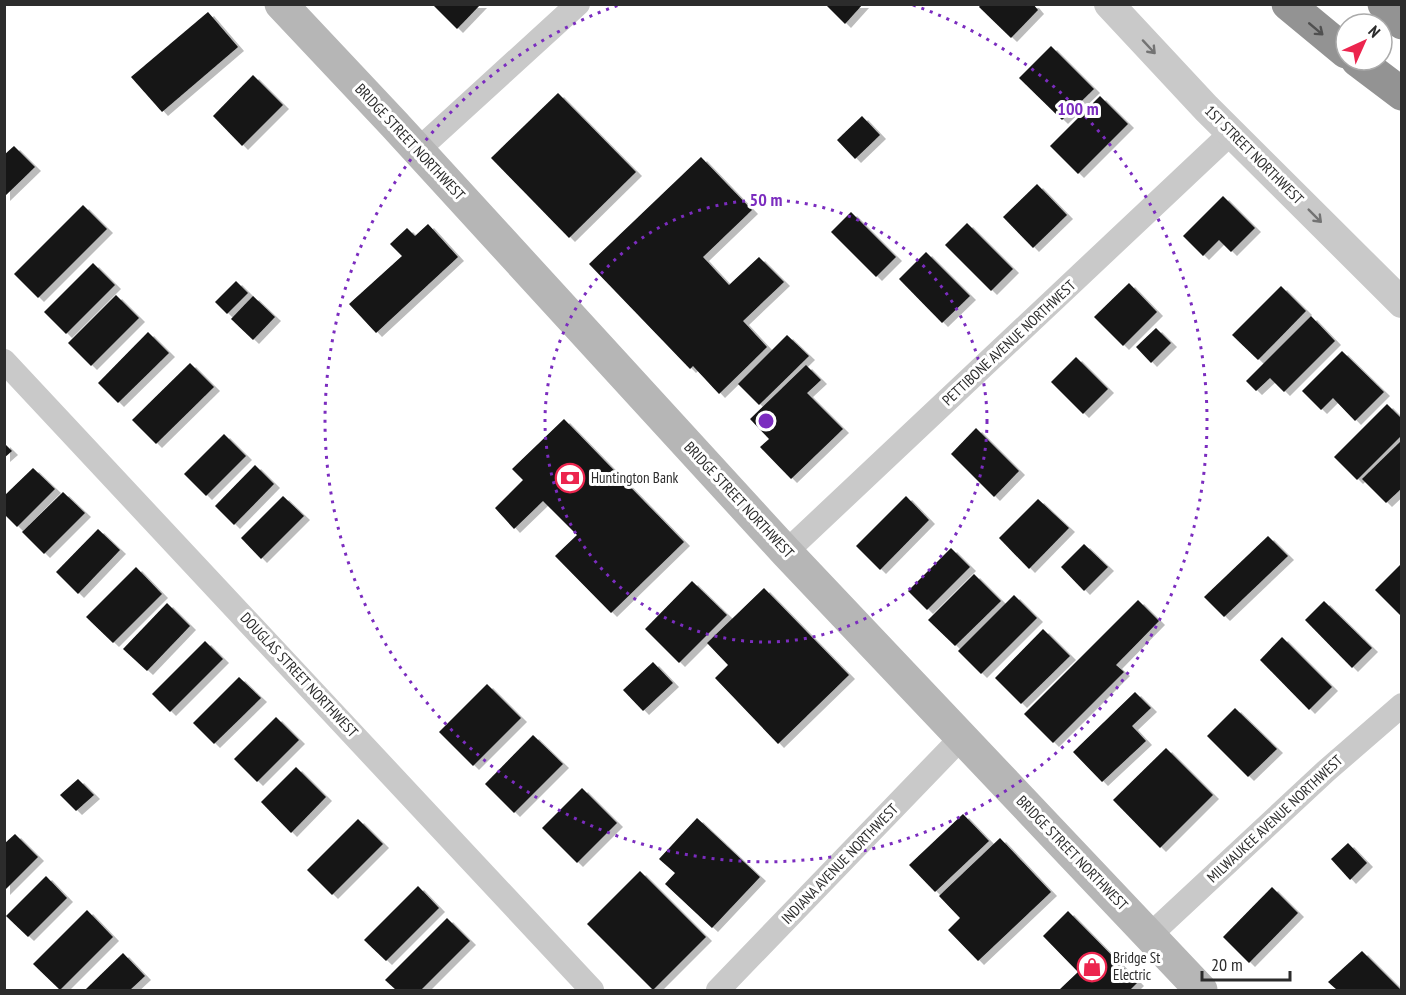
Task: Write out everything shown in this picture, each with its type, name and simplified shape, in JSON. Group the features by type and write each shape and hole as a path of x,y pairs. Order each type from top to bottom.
{"highway":[{"path":"1287,4 1334,42"},
{"path":"1384,4 1401,24"},
{"path":"1373,72 1401,94"}],"main road":[{"name":"BRIDGE STREET NORTHWEST","path":"281,4 418,150 786,552 1202,990"}],"street":[{"path":"418,150 578,4"},
{"name":"1ST STREET NORTHWEST","path":"1109,4 1231,133 1401,303"},
{"name":"PETTIBONE AVENUE NORTHWEST","path":"786,552 1231,133"},
{"name":"DOUGLAS STREET NORTHWEST","path":"4,361 592,990"},
{"name":"MILWAUKEE AVENUE NORTHWEST","path":"1150,935 1326,771 1401,705"},
{"name":"INDIANA AVENUE NORTHWEST","path":"718,990 962,737"}],"building":[{"path":"432,4 481,4 457,29"},
{"path":"825,4 863,4 845,24"},
{"path":"981,4 1033,4 1038,10 1011,38 979,7"},
{"path":"208,12 238,47 162,112 131,77"},
{"path":"1051,46 1094,89 1062,120 1019,78"},
{"path":"253,75 283,105 242,146 213,116"},
{"path":"558,93 636,172 569,238 491,158"},
{"path":"1100,96 1128,124 1078,174 1050,146"},
{"path":"862,116 880,135 855,159 837,140"},
{"path":"14,146 35,167 4,197 4,155"},
{"path":"701,157 752,210 703,257 729,285 759,257 784,282 743,321 767,347 719,394 693,366 690,369 589,264"},
{"path":"1037,184 1067,215 1033,248 1003,217"},
{"path":"1223,196 1255,228 1231,252 1219,240 1203,256 1183,236"},
{"path":"83,205 107,229 38,298 14,274"},
{"path":"851,212 896,257 876,277 831,232"},
{"path":"967,223 1013,269 991,291 945,245"},
{"path":"428,224 458,257 376,333 349,304 402,256 390,244 407,228 415,236"},
{"path":"926,252 970,296 942,323 899,279"},
{"path":"93,263 115,285 66,334 44,312"},
{"path":"236,281 248,293 227,314 215,302"},
{"path":"1129,283 1157,312 1123,346 1094,317"},
{"path":"1281,286 1306,311 1258,360 1232,335"},
{"path":"116,295 139,318 91,366 68,343"},
{"path":"253,296 275,317 253,340 231,319"},
{"path":"1311,316 1335,341 1284,392 1270,378 1256,391 1246,381"},
{"path":"1156,328 1171,343 1151,363 1136,347"},
{"path":"148,332 169,353 118,403 98,383"},
{"path":"787,335 809,356 759,405 738,384"},
{"path":"1342,351 1384,392 1355,421 1333,398 1321,410 1302,391"},
{"path":"1076,357 1108,389 1083,414 1051,382"},
{"path":"190,363 214,387 156,444 132,420"},
{"path":"806,365 821,380 807,393 843,429 791,479 760,447 769,439 750,419"},
{"path":"1387,404 1402,419 1402,435 1357,480 1334,457"},
{"path":"564,419 684,542 611,613 555,556 577,535 543,501 514,529 495,508 523,480 512,469"},
{"path":"976,428 1019,471 994,497 951,454"},
{"path":"224,434 246,456 206,496 184,474"},
{"path":"1402,440 1402,488 1386,503 1362,479"},
{"path":"4,443 12,451 4,458"},
{"path":"255,465 274,484 234,525 215,506"},
{"path":"33,468 55,489 17,527 4,514 4,496"},
{"path":"63,492 85,513 44,554 22,532"},
{"path":"283,496 304,516 261,559 241,538"},
{"path":"906,496 929,520 880,570 856,546"},
{"path":"1038,499 1069,528 1029,569 999,538"},
{"path":"98,529 120,550 78,594 56,572"},
{"path":"1268,536 1288,556 1224,617 1204,597"},
{"path":"1084,544 1108,567 1084,591 1061,567"},
{"path":"951,548 970,567 927,610 908,591"},
{"path":"1402,563 1402,617 1375,590"},
{"path":"136,567 162,594 113,643 86,617"},
{"path":"974,574 1001,601 955,646 928,620"},
{"path":"692,581 727,615 679,663 645,629"},
{"path":"764,588 849,675 778,744 715,678 728,665 707,643"},
{"path":"1014,595 1037,618 981,674 958,651"},
{"path":"1138,600 1159,621 1116,665 1124,672 1053,743 1024,714"},
{"path":"1324,601 1372,648 1352,668 1305,620"},
{"path":"167,603 190,626 147,671 123,649"},
{"path":"1043,629 1070,656 1021,704 995,678"},
{"path":"1282,637 1332,687 1309,710 1260,660"},
{"path":"205,641 223,659 170,712 152,694"},
{"path":"653,662 673,683 643,711 623,690"},
{"path":"239,677 261,698 214,744 193,723"},
{"path":"487,684 521,718 473,766 439,732"},
{"path":"1135,692 1151,708 1132,726 1146,741 1102,782 1073,752"},
{"path":"1235,708 1277,749 1248,777 1207,736"},
{"path":"276,717 299,740 257,782 234,759"},
{"path":"533,735 563,764 514,813 485,784"},
{"path":"1166,748 1213,795 1160,848 1113,800"},
{"path":"296,767 326,797 291,833 261,802"},
{"path":"78,779 94,795 76,811 60,795"},
{"path":"582,788 617,823 577,863 542,828"},
{"path":"963,814 989,841 935,892 909,865"},
{"path":"697,818 760,877 712,928 665,884 675,873 659,859"},
{"path":"358,819 383,844 332,895 307,870"},
{"path":"15,834 38,857 4,891 4,844"},
{"path":"1000,838 1051,892 978,961 948,930 960,918 939,896"},
{"path":"1348,843 1367,863 1350,880 1331,859"},
{"path":"640,871 706,937 653,990 587,924"},
{"path":"46,876 67,898 28,937 6,916"},
{"path":"418,886 439,908 386,961 364,940"},
{"path":"1272,887 1298,913 1249,963 1223,937"},
{"path":"87,910 113,937 60,990 33,964"},
{"path":"1068,911 1138,982 1130,990 1059,990 1078,972 1043,936"},
{"path":"447,918 470,941 421,990 396,990 385,980"},
{"path":"1362,951 1401,990 1337,990 1328,982"},
{"path":"123,953 145,976 130,990 85,990"}],"place":[{"name":"Huntington Bank","path":"570,478"},
{"name":"Bridge St Electric","path":"1092,967"}]}
